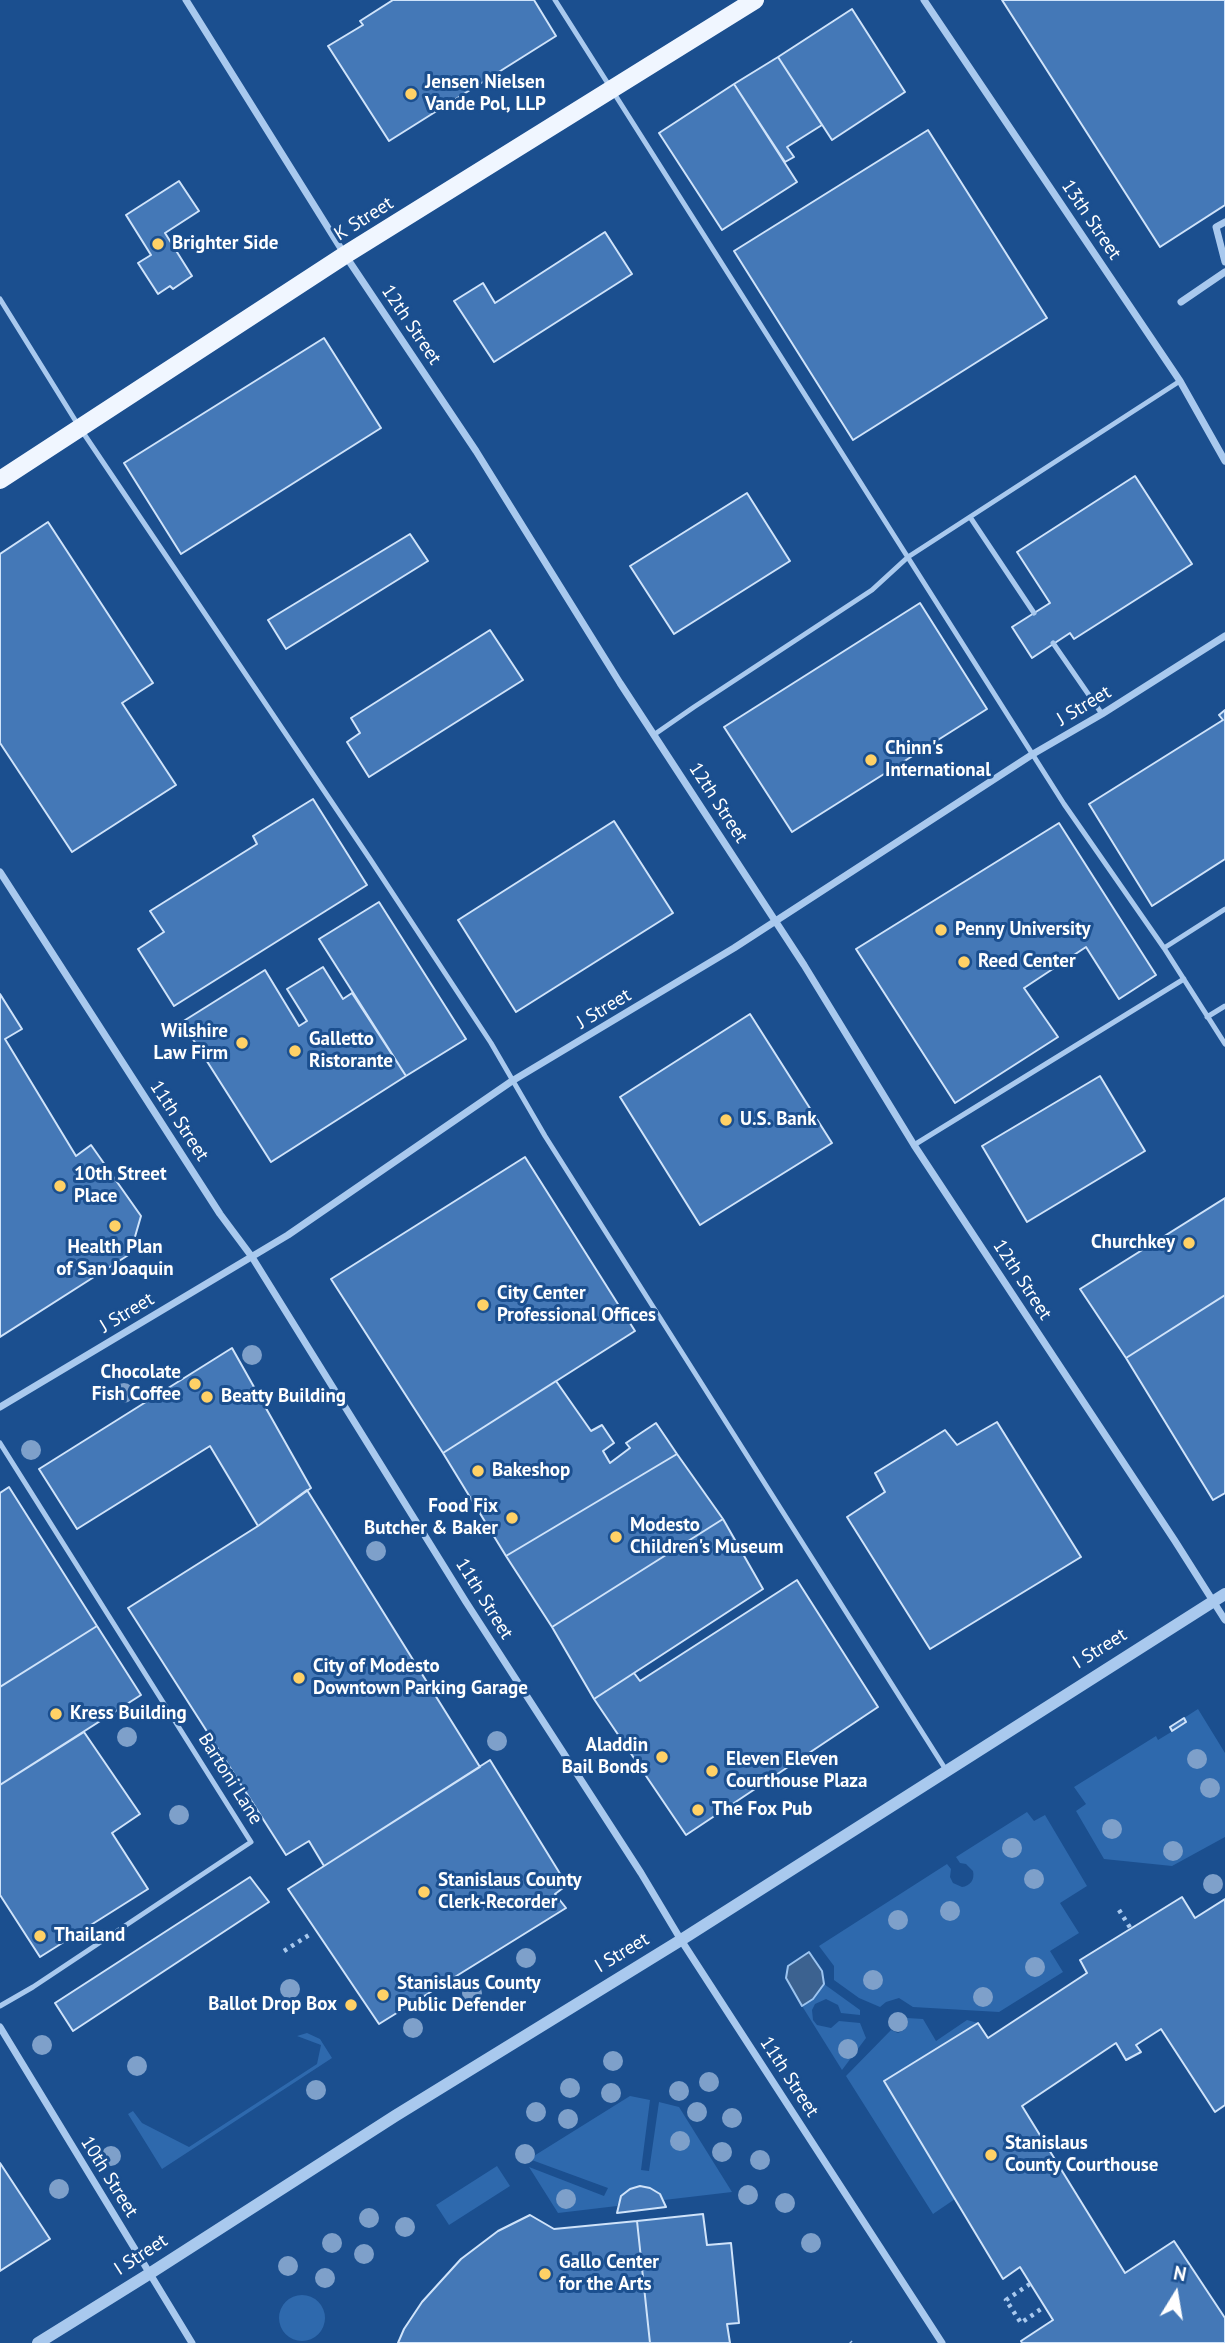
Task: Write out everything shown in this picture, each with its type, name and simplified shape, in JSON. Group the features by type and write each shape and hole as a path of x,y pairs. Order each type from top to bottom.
{"main road":[{"name":"K Street","path":"0,481 345,255 755,0"}],"street":[{"name":"12th Street","path":"186,0 345,255 476,451 620,683 804,965 914,1145 1225,1620"},
{"name":"13th Street","path":"924,0 1180,381 1225,461"},
{"path":"1225,222 1216,227 1225,262"},
{"path":"1181,302 1225,272"},
{"name":"J Street","path":"0,1407 288,1235 512,1081 774,922 1033,754 1102,715 1225,636"},
{"name":"11th Street","path":"0,872 220,1214 252,1257 681,1940 942,2343"},
{"name":"I Street","path":"38,2343 395,2116 681,1940 1225,1594"},
{"name":"10th Street","path":"0,2027 192,2343"}],"lane":[{"path":"555,0 1064,804 1164,948 1225,1044"},
{"path":"0,299 80,428 378,870 491,1043 512,1081 946,1770"},
{"path":"655,734 872,590 908,557 1180,381"},
{"path":"970,517 1034,613"},
{"path":"1054,643 1102,715"},
{"path":"1164,948 1225,909"},
{"path":"914,1145 1184,979"},
{"path":"1208,1017 1225,1006"},
{"name":"Bartoni Lane","path":"0,1443 251,1842 33,1987 0,2006"}],"path":[{"path":"1119,1910 1131,1929"},
{"path":"284,1951 309,1936"},
{"path":"1030,2284 1006,2301 1021,2323 1041,2309"}],"shaded area":[{"path":"1198,1709 1225,1753 1225,1837 1172,1866 1104,1859 1076,1811 1086,1804 1074,1787 1156,1736 1158,1740 1186,1723 1184,1718"},
{"path":"1027,1812 1034,1821 1045,1815 1087,1886 1060,1903 1079,1933 1050,1951 1063,1972 999,2012 913,2007 899,1998 880,2007 859,1998 834,1980 834,1966 819,1946 947,1864 951,1869 950,1877 953,1883 962,1887 967,1885 973,1880 973,1871 956,1857"},
{"path":"809,1952 822,1971 824,1984 813,1999 802,2006 786,1978 788,1966"},
{"path":"824,1984 860,2010 860,2015 841,2013 838,2005 826,1999 815,2004 812,2010 813,2020 817,2025 831,2028 839,2021 860,2023 866,2038 842,2070 802,2006 813,1999"},
{"path":"907,2018 923,2019 936,2041 967,2020 978,2023 884,2081 955,2199 933,2214 846,2076 891,2030 898,2033 904,2030 908,2023"},
{"path":"307,2033 320,2039 332,2058 162,2169 128,2114 133,2111 142,2123 189,2147 317,2064 321,2045 297,2036"},
{"path":"630,2096 650,2100 641,2170 649,2171 659,2102 679,2107 732,2192 664,2200 652,2189 639,2187 626,2193 617,2206 558,2213 529,2167 604,2196 608,2188 529,2159"},
{"path":"497,2166 510,2186 449,2225 436,2205"},
{"path":"302,2295 318,2302 325,2318 318,2334 302,2341 286,2334 279,2318 286,2302"}],"building":[{"name":"Jensen Nielsen Vande Pol, LLP","path":"393,0 534,0 556,36 389,141 328,46 363,25 360,21"},
{"path":"1002,0 1225,0 1225,205 1160,247"},
{"path":"852,9 905,92 832,140 778,57"},
{"path":"778,57 822,125 787,147 794,157 785,162 734,84"},
{"path":"734,84 797,182 722,230 659,133"},
{"path":"928,130 1047,318 853,440 734,251"},
{"name":"Brighter Side","path":"179,181 199,211 165,233 192,276 173,289 170,286 158,294 138,263 151,255 126,215"},
{"path":"605,232 632,274 494,362 454,301 483,283 495,303"},
{"path":"324,338 381,428 181,554 124,463"},
{"path":"1135,476 1192,564 1074,639 1070,633 1032,658 1012,627 1050,603 1017,552"},
{"path":"747,493 790,561 674,634 630,566"},
{"path":"48,522 153,683 122,703 176,785 72,852 0,743 0,554"},
{"path":"410,534 428,561 286,649 268,620"},
{"path":"920,603 987,709 792,832 724,727"},
{"path":"490,630 523,680 369,777 347,742 360,733 351,718"},
{"path":"1225,710 1225,859 1152,906 1089,804 1223,720 1219,715"},
{"path":"313,799 367,885 174,1006 138,949 164,932 150,911 257,844 253,836"},
{"path":"614,821 673,913 516,1012 458,920"},
{"name":"Reed Center","path":"1059,823 1156,975 1119,999 1086,947 1024,988 1058,1037 955,1103 856,949"},
{"path":"379,902 466,1039 406,1076 319,939"},
{"name":"Galletto Ristorante","path":"323,967 343,999 352,993 406,1076 271,1162 182,1022 265,970 299,1026 307,1021 287,989"},
{"name":"10th Street Place","path":"0,994 22,1029 5,1039 76,1156 91,1145 141,1216 130,1254 0,1337"},
{"name":"U.S. Bank","path":"750,1014 832,1143 700,1225 620,1097"},
{"path":"1100,1076 1145,1151 1027,1222 982,1146"},
{"name":"City Center Professional Offices","path":"525,1157 635,1331 443,1453 331,1279"},
{"name":"Churchkey","path":"1225,1198 1225,1295 1126,1358 1080,1289"},
{"path":"1225,1295 1225,1493 1213,1500 1126,1358"},
{"name":"Beatty Building","path":"232,1348 311,1488 258,1526 210,1446 77,1529 39,1469"},
{"path":"556,1381 591,1431 602,1425 614,1443 603,1451 610,1463 630,1448 626,1443 656,1423 677,1454 506,1556 443,1453"},
{"path":"997,1422 1081,1557 930,1649 847,1517 885,1492 875,1473 945,1430 957,1445"},
{"name":"Modesto Children's Museum","path":"677,1454 723,1519 552,1627 506,1556"},
{"path":"9,1487 97,1626 0,1687 0,1493"},
{"name":"City of Modesto Downtown Parking Garage","path":"307,1490 480,1767 324,1866 309,1841 286,1855 128,1608 258,1526"},
{"path":"723,1519 763,1589 594,1699 552,1627"},
{"name":"Eleven Eleven Courthouse Plaza","path":"797,1580 878,1707 686,1835 594,1699 634,1673 640,1681"},
{"name":"Kress Building","path":"97,1626 141,1695 0,1785 0,1687"},
{"path":"1184,1718 1186,1722 1172,1731 1170,1727"},
{"path":"84,1732 140,1814 112,1833 148,1889 40,1957 0,1895 0,1785"},
{"name":"Stanislaus County Clerk-Recorder","path":"490,1760 567,1885 555,1894 566,1908 379,2024 288,1889"},
{"path":"250,1877 269,1902 73,2031 55,2003"},
{"name":"Stanislaus County Courthouse","path":"1182,1897 1195,1918 1225,1899 1225,2105 1215,2112 1161,2029 1136,2045 1141,2052 1126,2060 1116,2043 1022,2106 1125,2273 1174,2241 1225,2318 1225,2343 1022,2343 1021,2341 1053,2320 1020,2267 1003,2279 884,2081 978,2023 988,2038 1087,1973 1080,1960"},
{"path":"0,2163 50,2239 0,2271"},
{"path":"640,2186 660,2194 666,2207 617,2213 621,2196"},
{"path":"703,2214 707,2245 731,2243 739,2323 727,2324 730,2343 650,2343 637,2221"},
{"name":"Gallo Center for the Arts","path":"530,2215 554,2229 637,2221 650,2343 398,2343 422,2302 461,2259 498,2231"}],"place":[{"name":"Jensen Nielsen Vande Pol, LLP","path":"411,94"},
{"name":"Brighter Side","path":"158,244"},
{"name":"Chinn's International","path":"871,760"},
{"name":"Penny University","path":"941,930"},
{"name":"Reed Center","path":"964,962"},
{"name":"Wilshire Law Firm","path":"242,1043"},
{"name":"Galletto Ristorante","path":"295,1051"},
{"name":"U.S. Bank","path":"726,1120"},
{"name":"10th Street Place","path":"60,1186"},
{"name":"Health Plan of San Joaquin","path":"115,1226"},
{"name":"Churchkey","path":"1189,1243"},
{"name":"City Center Professional Offices","path":"483,1305"},
{"name":"Chocolate Fish Coffee","path":"195,1384"},
{"name":"Beatty Building","path":"207,1397"},
{"name":"Bakeshop","path":"478,1471"},
{"name":"Food Fix Butcher & Baker","path":"512,1518"},
{"name":"Modesto Children's Museum","path":"616,1537"},
{"name":"City of Modesto Downtown Parking Garage","path":"299,1678"},
{"name":"Kress Building","path":"56,1714"},
{"name":"Aladdin Bail Bonds","path":"662,1757"},
{"name":"Eleven Eleven Courthouse Plaza","path":"712,1771"},
{"name":"The Fox Pub","path":"698,1810"},
{"name":"Stanislaus County Clerk-Recorder","path":"424,1892"},
{"name":"Thailand","path":"40,1936"},
{"name":"Stanislaus County Public Defender","path":"383,1995"},
{"name":"Ballot Drop Box","path":"351,2005"},
{"name":"Stanislaus County Courthouse","path":"991,2155"},
{"name":"Gallo Center for the Arts","path":"545,2274"}]}
